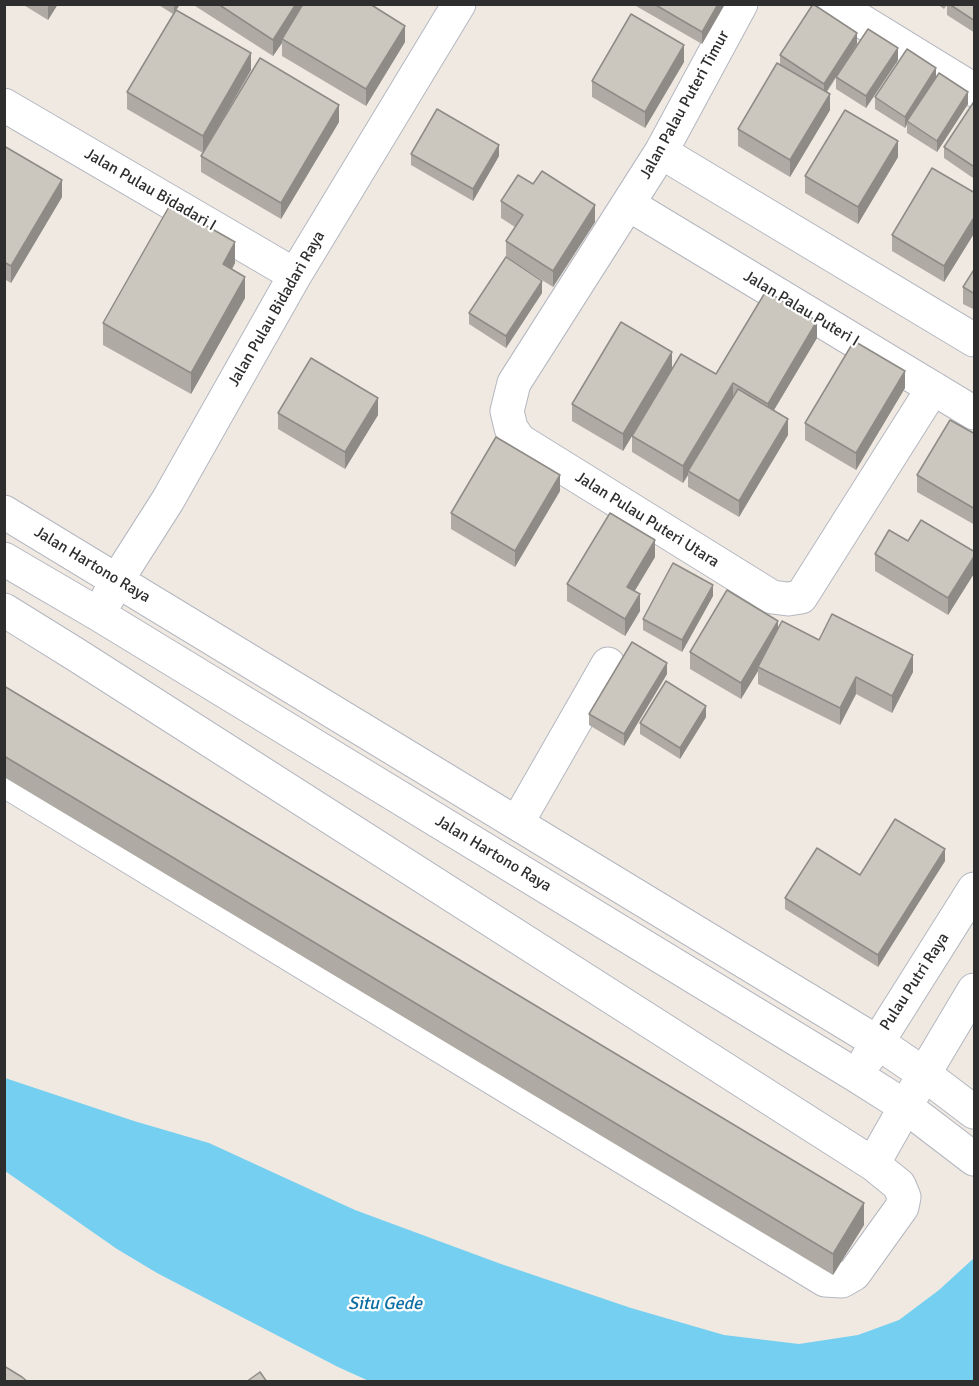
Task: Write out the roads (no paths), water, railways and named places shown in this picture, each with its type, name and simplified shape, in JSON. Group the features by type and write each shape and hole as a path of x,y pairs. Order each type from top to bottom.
{"street":[{"name":"Jalan Palau Puteri Timur","path":"628,204 661,152 741,4"},
{"path":"834,4 975,90"},
{"name":"Jalan Pulau Bidadari Raya","path":"98,614 168,500 295,275 452,7"},
{"name":"Jalan Pulau Bidadari I","path":"4,105 295,275"},
{"path":"661,152 975,340"},
{"name":"Jalan Pulau Puteri Utara","path":"628,204 514,382 507,411 511,428 519,440 772,597 788,599 801,597 933,388"},
{"name":"Jalan Palau Puteri I","path":"628,204 975,413"},
{"name":"Jalan Hartono Raya","path":"4,512 877,1041 975,1112"},
{"name":"Jalan Hartono Raya","path":"4,559 857,1076 906,1107 975,1159"},
{"path":"4,610 873,1164 899,1185 904,1197 902,1207 854,1274 842,1281 825,1280 4,780"},
{"path":"517,823 608,664"},
{"name":"Pulau Putri Raya","path":"857,1076 975,889"},
{"path":"873,1164 975,990"}],"water":[{"name":"Situ Gede","path":"5,1078 134,1121 209,1143 355,1210 501,1264 631,1308 724,1335 799,1344 858,1335 899,1320 939,1290 974,1258 974,1381 369,1381 157,1273 117,1249 5,1171"}]}
